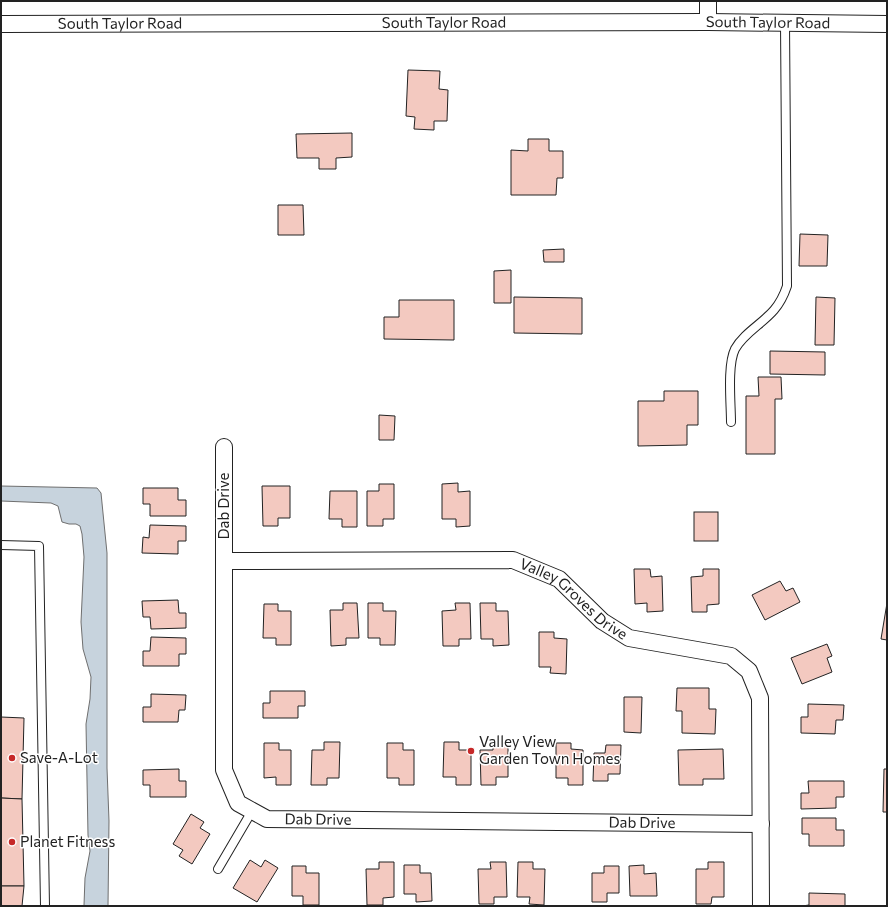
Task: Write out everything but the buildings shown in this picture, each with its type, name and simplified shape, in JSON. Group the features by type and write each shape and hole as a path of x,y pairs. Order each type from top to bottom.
{"street":[{"path":"708,1 708,22"},
{"name":"South Taylor Road","path":"1,24 708,22 887,24"},
{"name":"Dab Drive","path":"224,447 224,770 238,803 267,819 761,824"},
{"name":"Valley Groves Drive","path":"224,561 514,560 559,578 602,621 629,638 731,656 749,671 760,698 761,906"}],"lane":[{"path":"731,422 731,363 735,350 742,339 774,310 782,299 787,286 785,23"},
{"path":"1,545 39,546 45,906"},
{"path":"218,869 252,811"}],"shaded area":[{"path":"1,486 97,488 101,493 107,553 107,768 109,821 108,906 84,906 85,878 90,851 88,835 86,724 90,699 91,677 83,649 81,622 84,557 80,526 62,522 58,506 51,503 1,501"}],"place":[{"name":"Valley View Garden Town Homes","path":"471,751"},
{"name":"Save-A-Lot","path":"12,758"},
{"name":"Planet Fitness","path":"12,842"}]}
